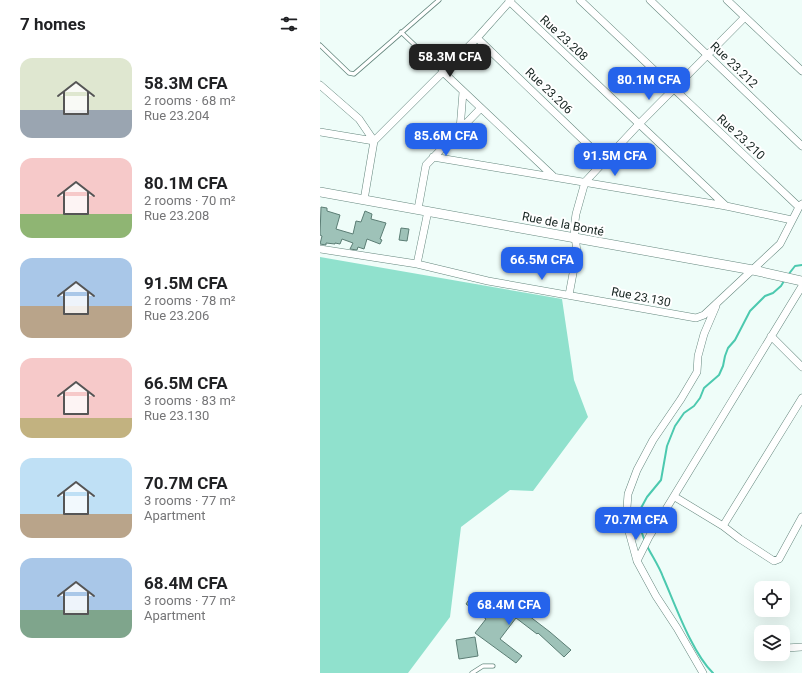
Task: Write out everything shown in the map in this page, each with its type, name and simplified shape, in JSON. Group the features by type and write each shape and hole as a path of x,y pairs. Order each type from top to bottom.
{"street":[{"name":"Rue 23.210","path":"580,0 800,206"},
{"name":"Rue 23.212","path":"650,0 802,146"},
{"path":"727,0 802,71"},
{"path":"364,200 374,141 477,38 510,1"},
{"name":"Rue 23.208","path":"510,1 726,206"},
{"path":"569,295 577,252 574,228 576,214 585,182 639,124 745,17"},
{"name":"Rue 23.206","path":"477,38 605,161"},
{"path":"443,72 553,176"},
{"path":"320,85 359,119 374,141"},
{"path":"460,129 463,92"},
{"path":"418,209 426,164 480,108"},
{"path":"320,132 374,141"},
{"path":"433,157 726,206 792,220"},
{"name":"Rue de la Bonté","path":"320,192 769,273 801,283"},
{"name":"Rue 23.130","path":"320,249 417,264 488,281 691,318 700,317 780,244 800,206"},
{"path":"417,264 428,211"},
{"path":"638,557 771,336 801,283"},
{"path":"702,673 677,628 656,596 638,557 626,521 628,494 637,470 653,440 681,399 697,372 698,356 704,334 718,302"},
{"path":"771,336 802,367"},
{"path":"723,526 802,398"},
{"path":"674,497 723,526 774,561 779,559 802,517"},
{"path":"790,648 802,647"}],"lane":[{"path":"320,45 349,73 354,74 439,0"},
{"path":"401,32 443,72"},
{"path":"472,673 483,666 493,666"}],"green space":[{"path":"320,257 562,299 574,380 588,417 533,491 510,490 461,527 450,617 408,673 320,673"}],"building":[{"path":"321,207 327,208 327,211 340,215 336,229 353,234 356,221 361,222 365,211 372,214 371,219 386,223 380,239 382,240 380,244 367,239 364,249 358,247 357,250 350,249 353,243 342,239 340,244 320,244 322,236 320,235"},
{"path":"401,228 409,229 407,241 399,240"},
{"path":"472,595 492,610 503,596 571,650 564,657 538,633 537,634 516,618 500,639 522,656 516,663 475,633 486,619 466,604"},
{"path":"475,637 478,656 459,659 456,640"}],"waterway":[{"path":"788,275 795,266 802,265"},
{"path":"645,542 638,521 641,508 647,497 661,480 667,446 675,426 684,413 694,406 700,398 704,388 719,375 728,348 735,340 750,311 765,296 773,293 781,286 784,281"},
{"path":"647,546 660,569 691,641 705,664 713,673"}]}
